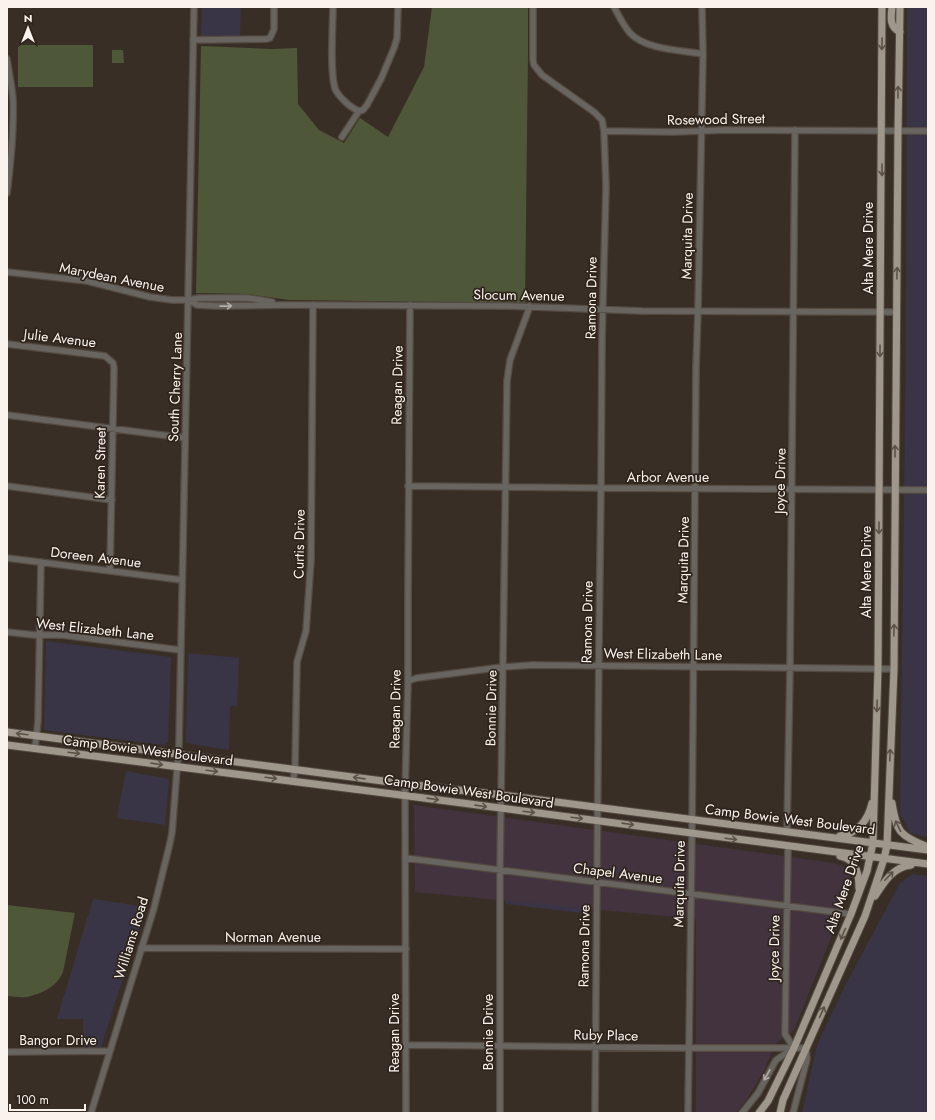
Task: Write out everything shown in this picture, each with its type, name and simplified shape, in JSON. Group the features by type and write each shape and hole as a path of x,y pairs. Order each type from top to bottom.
{"main road":[{"name":"Alta Mere Drive","path":"759,1113 768,1102 794,1048 851,914 870,857 873,842 878,668 882,7"},
{"path":"892,7 893,28 900,32"},
{"name":"Alta Mere Drive","path":"780,1113 783,1100 868,908 887,845 894,668 896,312 900,7"},
{"name":"Camp Bowie West Boulevard","path":"7,732 928,850"},
{"name":"Camp Bowie West Boulevard","path":"7,745 405,795 926,864"},
{"path":"817,835 840,836 856,830 868,816 875,789"},
{"path":"889,789 898,830 908,839 928,847"},
{"path":"797,847 844,857 850,860 856,868 859,876 858,896"},
{"path":"868,908 884,882 897,869 904,866 926,864"}],"street":[{"name":"South Cherry Lane","path":"177,767 189,300 194,7"},
{"path":"193,40 270,38 274,29 274,7"},
{"path":"333,7 332,66 334,84 340,95 349,104 361,110"},
{"path":"342,136 381,79 397,38 398,7"},
{"path":"532,7 534,65 542,75 594,112 602,120 604,131"},
{"path":"614,7 630,33 640,41 651,46 703,54"},
{"name":"Marquita Drive","path":"688,1113 696,489 696,368 703,54 702,7"},
{"path":"7,59 13,120 7,193"},
{"name":"Joyce Drive","path":"787,831 795,130"},
{"name":"Rosewood Street","path":"604,131 928,131"},
{"name":"Ramona Drive","path":"595,1113 603,310 606,187 604,131"},
{"name":"Marydean Avenue","path":"7,272 87,281 150,297 172,300 189,300"},
{"name":"Slocum Avenue","path":"189,300 197,305 530,306 603,310 896,312"},
{"name":"Curtis Drive","path":"293,781 295,769 297,662 306,631 311,557 313,305"},
{"name":"Reagan Drive","path":"406,1113 405,795 408,680 410,305"},
{"name":"Bonnie Drive","path":"500,1113 500,870 507,382 510,360 530,306"},
{"name":"Julie Avenue","path":"7,344 105,356 109,358"},
{"name":"Karen Street","path":"109,358 113,363 114,368 110,570"},
{"path":"7,415 185,438"},
{"path":"7,486 112,500"},
{"name":"Arbor Avenue","path":"408,486 928,490"},
{"name":"Doreen Avenue","path":"7,558 182,580"},
{"path":"35,748 37,735 41,562"},
{"name":"West Elizabeth Lane","path":"7,632 62,636 180,650"},
{"name":"West Elizabeth Lane","path":"408,680 504,667 532,665 894,668"},
{"name":"Williams Road","path":"91,1113 156,898 169,847 172,833 177,767"},
{"name":"Joyce Drive","path":"788,846 785,1034 794,1048"},
{"name":"Chapel Avenue","path":"405,858 851,914"},
{"name":"Norman Avenue","path":"141,948 406,949"},
{"name":"Ruby Place","path":"406,1045 806,1048"},
{"path":"742,1113 758,1093 776,1060 794,1048"},
{"path":"793,1113 807,1058 806,1048"},
{"name":"Bangor Drive","path":"7,1052 110,1051"}],"shaded area":[{"path":"202,7 241,7 240,36 201,37"},
{"path":"907,7 928,7 928,837 910,833 900,814 906,343"},
{"path":"46,641 171,657 168,742 163,745 44,730"},
{"path":"188,653 239,658 237,706 230,706 229,750 187,743"},
{"path":"126,771 169,779 165,825 117,818"},
{"path":"414,805 834,863 849,868 851,881 850,890 794,1030 775,1044 764,1071 739,1109 735,1113 696,1113 696,919 415,892"},
{"path":"912,874 928,876 928,1113 802,1113 817,1045 845,986 900,883"},
{"path":"506,876 589,886 590,914 506,904"},
{"path":"93,899 146,907 101,1047 83,1048 83,1019 57,1019"}],"green space":[{"path":"432,7 528,7 525,303 289,300 247,294 196,293 201,46 272,49 297,48 298,104 319,130 344,143 360,118 388,137 424,67"},
{"path":"18,45 93,45 93,87 18,87"},
{"path":"112,50 123,50 124,63 112,63"},
{"path":"7,905 75,913 63,972 53,986 32,996 7,996"}]}
